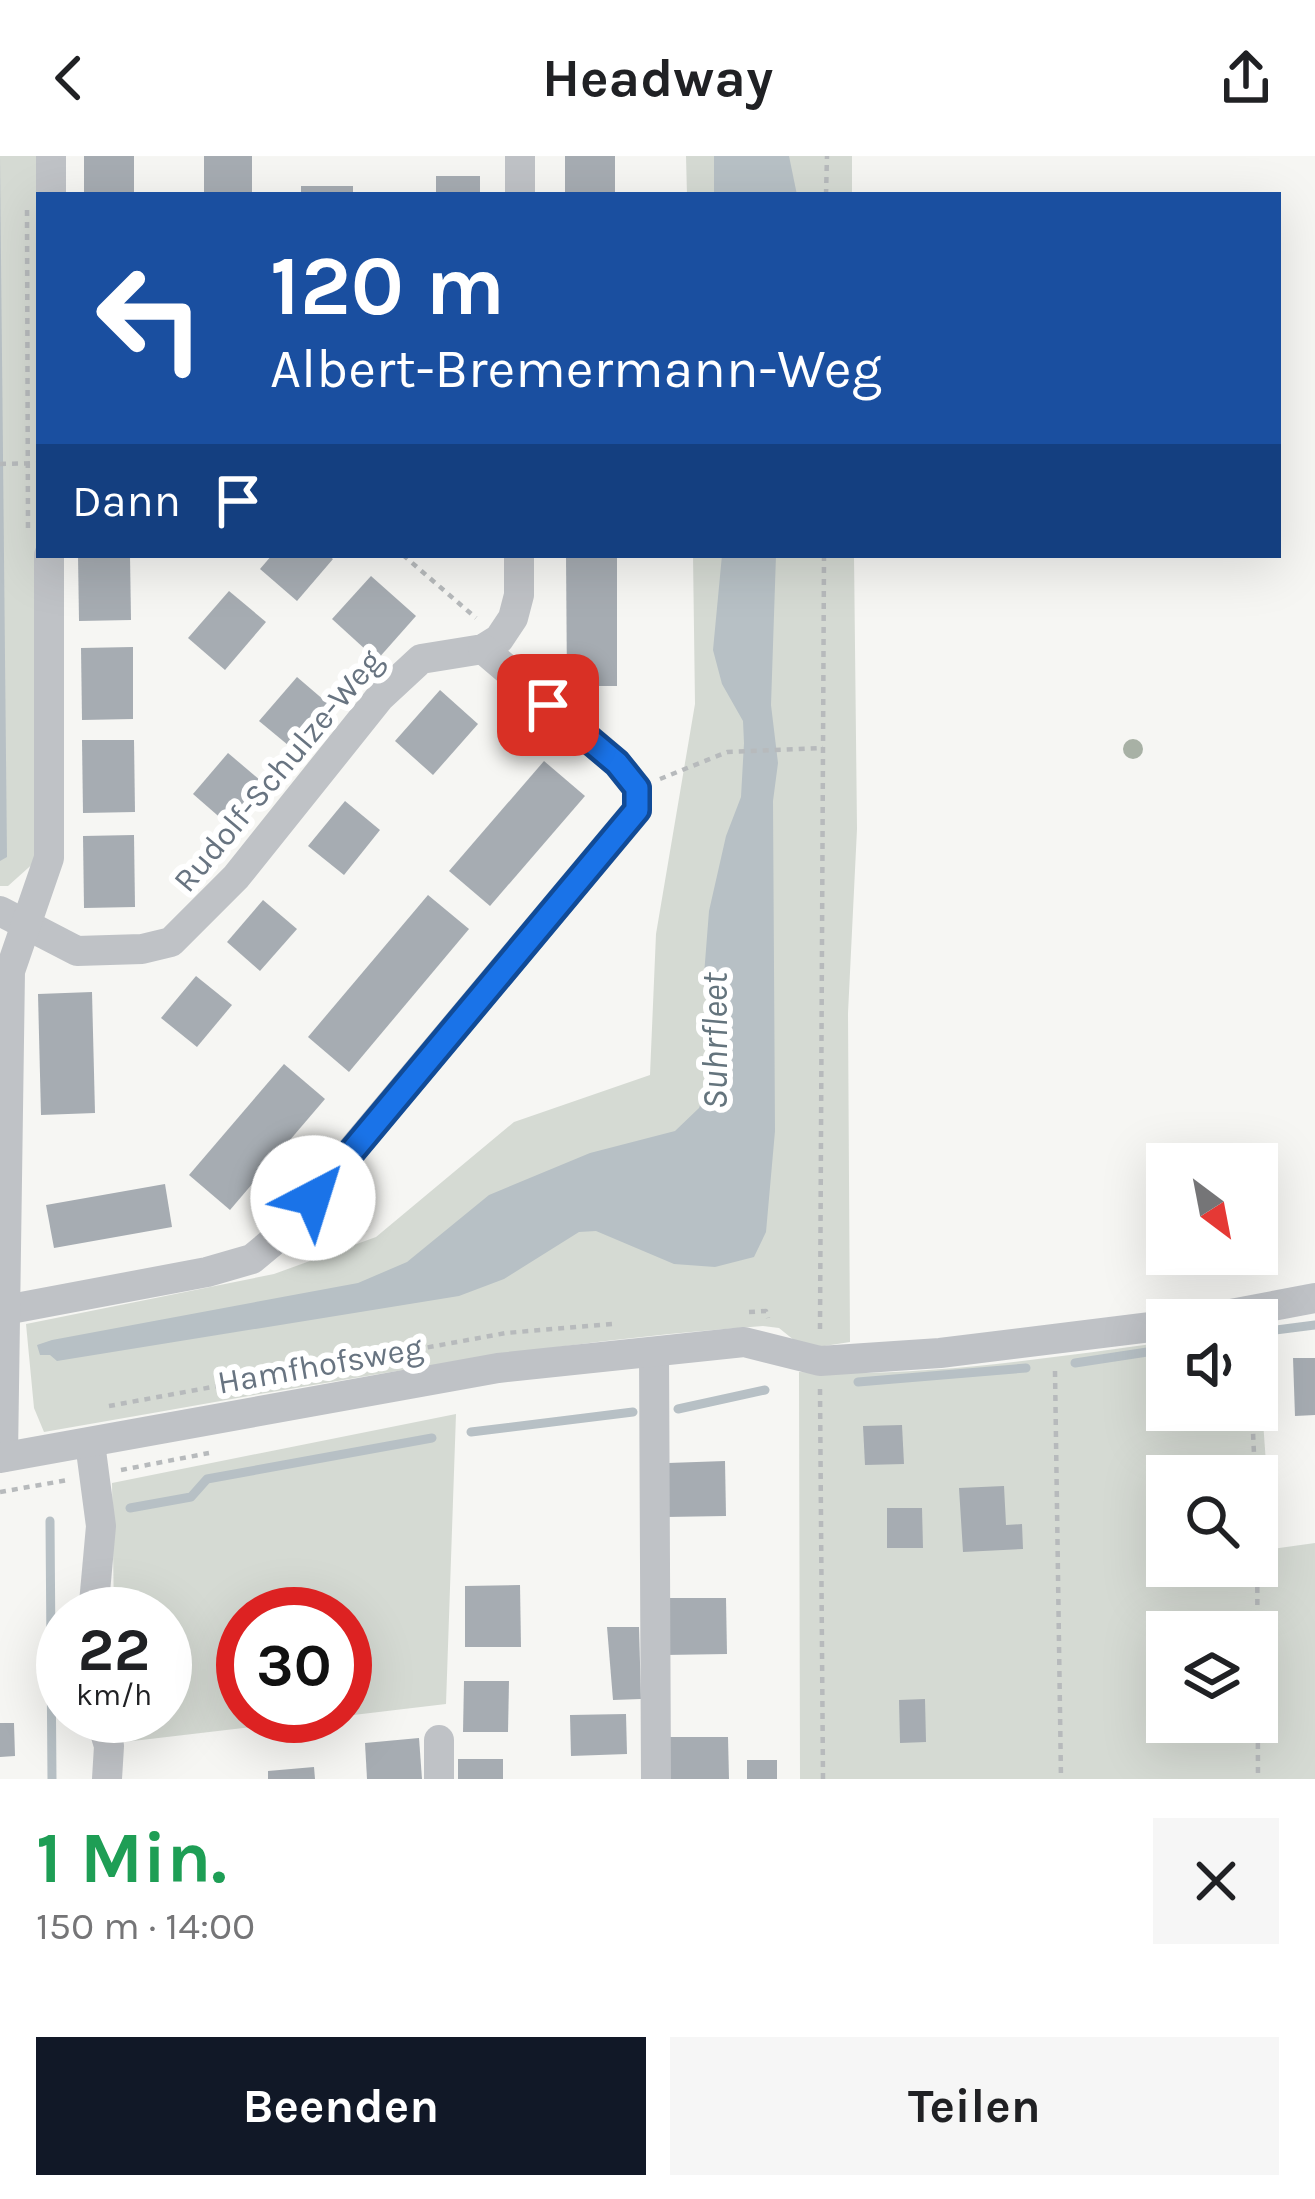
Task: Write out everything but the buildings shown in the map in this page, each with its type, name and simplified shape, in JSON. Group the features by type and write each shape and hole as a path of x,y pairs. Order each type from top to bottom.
{"street":[{"path":"51,192 52,156"},
{"path":"520,156 520,192"},
{"path":"2,1457 10,970 49,858 50,558"},
{"path":"3,1310 207,1272 252,1258 282,1234 637,810 637,788 617,763 491,644 513,618 519,595 519,558"},
{"name":"Rudolf-Schulze-Weg","path":"0,911 76,951 142,950 170,942 236,877 380,697 421,659 491,644"},
{"path":"1278,1305 1315,1298"},
{"name":"Hamfhofsweg","path":"2,1457 498,1367 744,1342 820,1361 1054,1341 1146,1328"},
{"path":"654,1352 656,1779"},
{"path":"89,1443 101,1526 95,1587"},
{"path":"439,1740 439,1779"},
{"path":"107,1779 108,1743"}],"path":[{"path":"826,192 827,156"},
{"path":"0,464 36,463"},
{"path":"406,558 491,644"},
{"path":"823,1779 824,558"},
{"path":"637,788 727,752 824,748"},
{"path":"1054,1341 1061,1779"},
{"path":"0,1492 230,1449"},
{"path":"1257,1587 1258,1779"}],"shaded area":[{"path":"0,156 38,156 37,860 8,886 0,886"},
{"path":"686,156 852,156 852,192 687,192"},
{"path":"693,558 854,558 857,829 848,1013 850,1342 805,1349 779,1328 763,1326 582,1344 44,1432 34,1408 26,1324 274,1274 376,1237 514,1122 650,1075 656,934 695,704"},
{"path":"1146,1345 1146,1431 1264,1431 1265,1455 1146,1455 1146,1587 1278,1587 1278,1548 1315,1543 1315,1779 800,1779 799,1372 937,1369"},
{"path":"456,1414 446,1704 372,1713 372,1587 216,1587 216,1731 192,1734 192,1587 114,1587 112,1483"}],"water":[{"path":"0,156 7,857 0,861"},
{"path":"714,156 789,156 796,192 714,192"},
{"name":"Suhrfleet","path":"722,558 776,558 771,705 778,763 773,801 775,1131 766,1232 754,1257 715,1267 674,1264 596,1231 579,1232 504,1279 459,1296 57,1361 40,1355 37,1345 52,1340 358,1283 407,1262 489,1195 590,1153 675,1131 699,1108 712,1074 704,975 709,911 726,836 741,797 744,743 743,721 722,684 713,650"}],"waterway":[{"path":"1278,1330 1315,1325"},
{"path":"1075,1363 1146,1352"},
{"path":"858,1382 1026,1368"},
{"path":"678,1409 765,1390"},
{"path":"471,1432 633,1412"},
{"path":"130,1508 191,1497 207,1479 432,1438"},
{"path":"50,1521 52,1779"}],"route":[{"path":"313,1198 637,810 637,788 617,763 548,705"}]}
